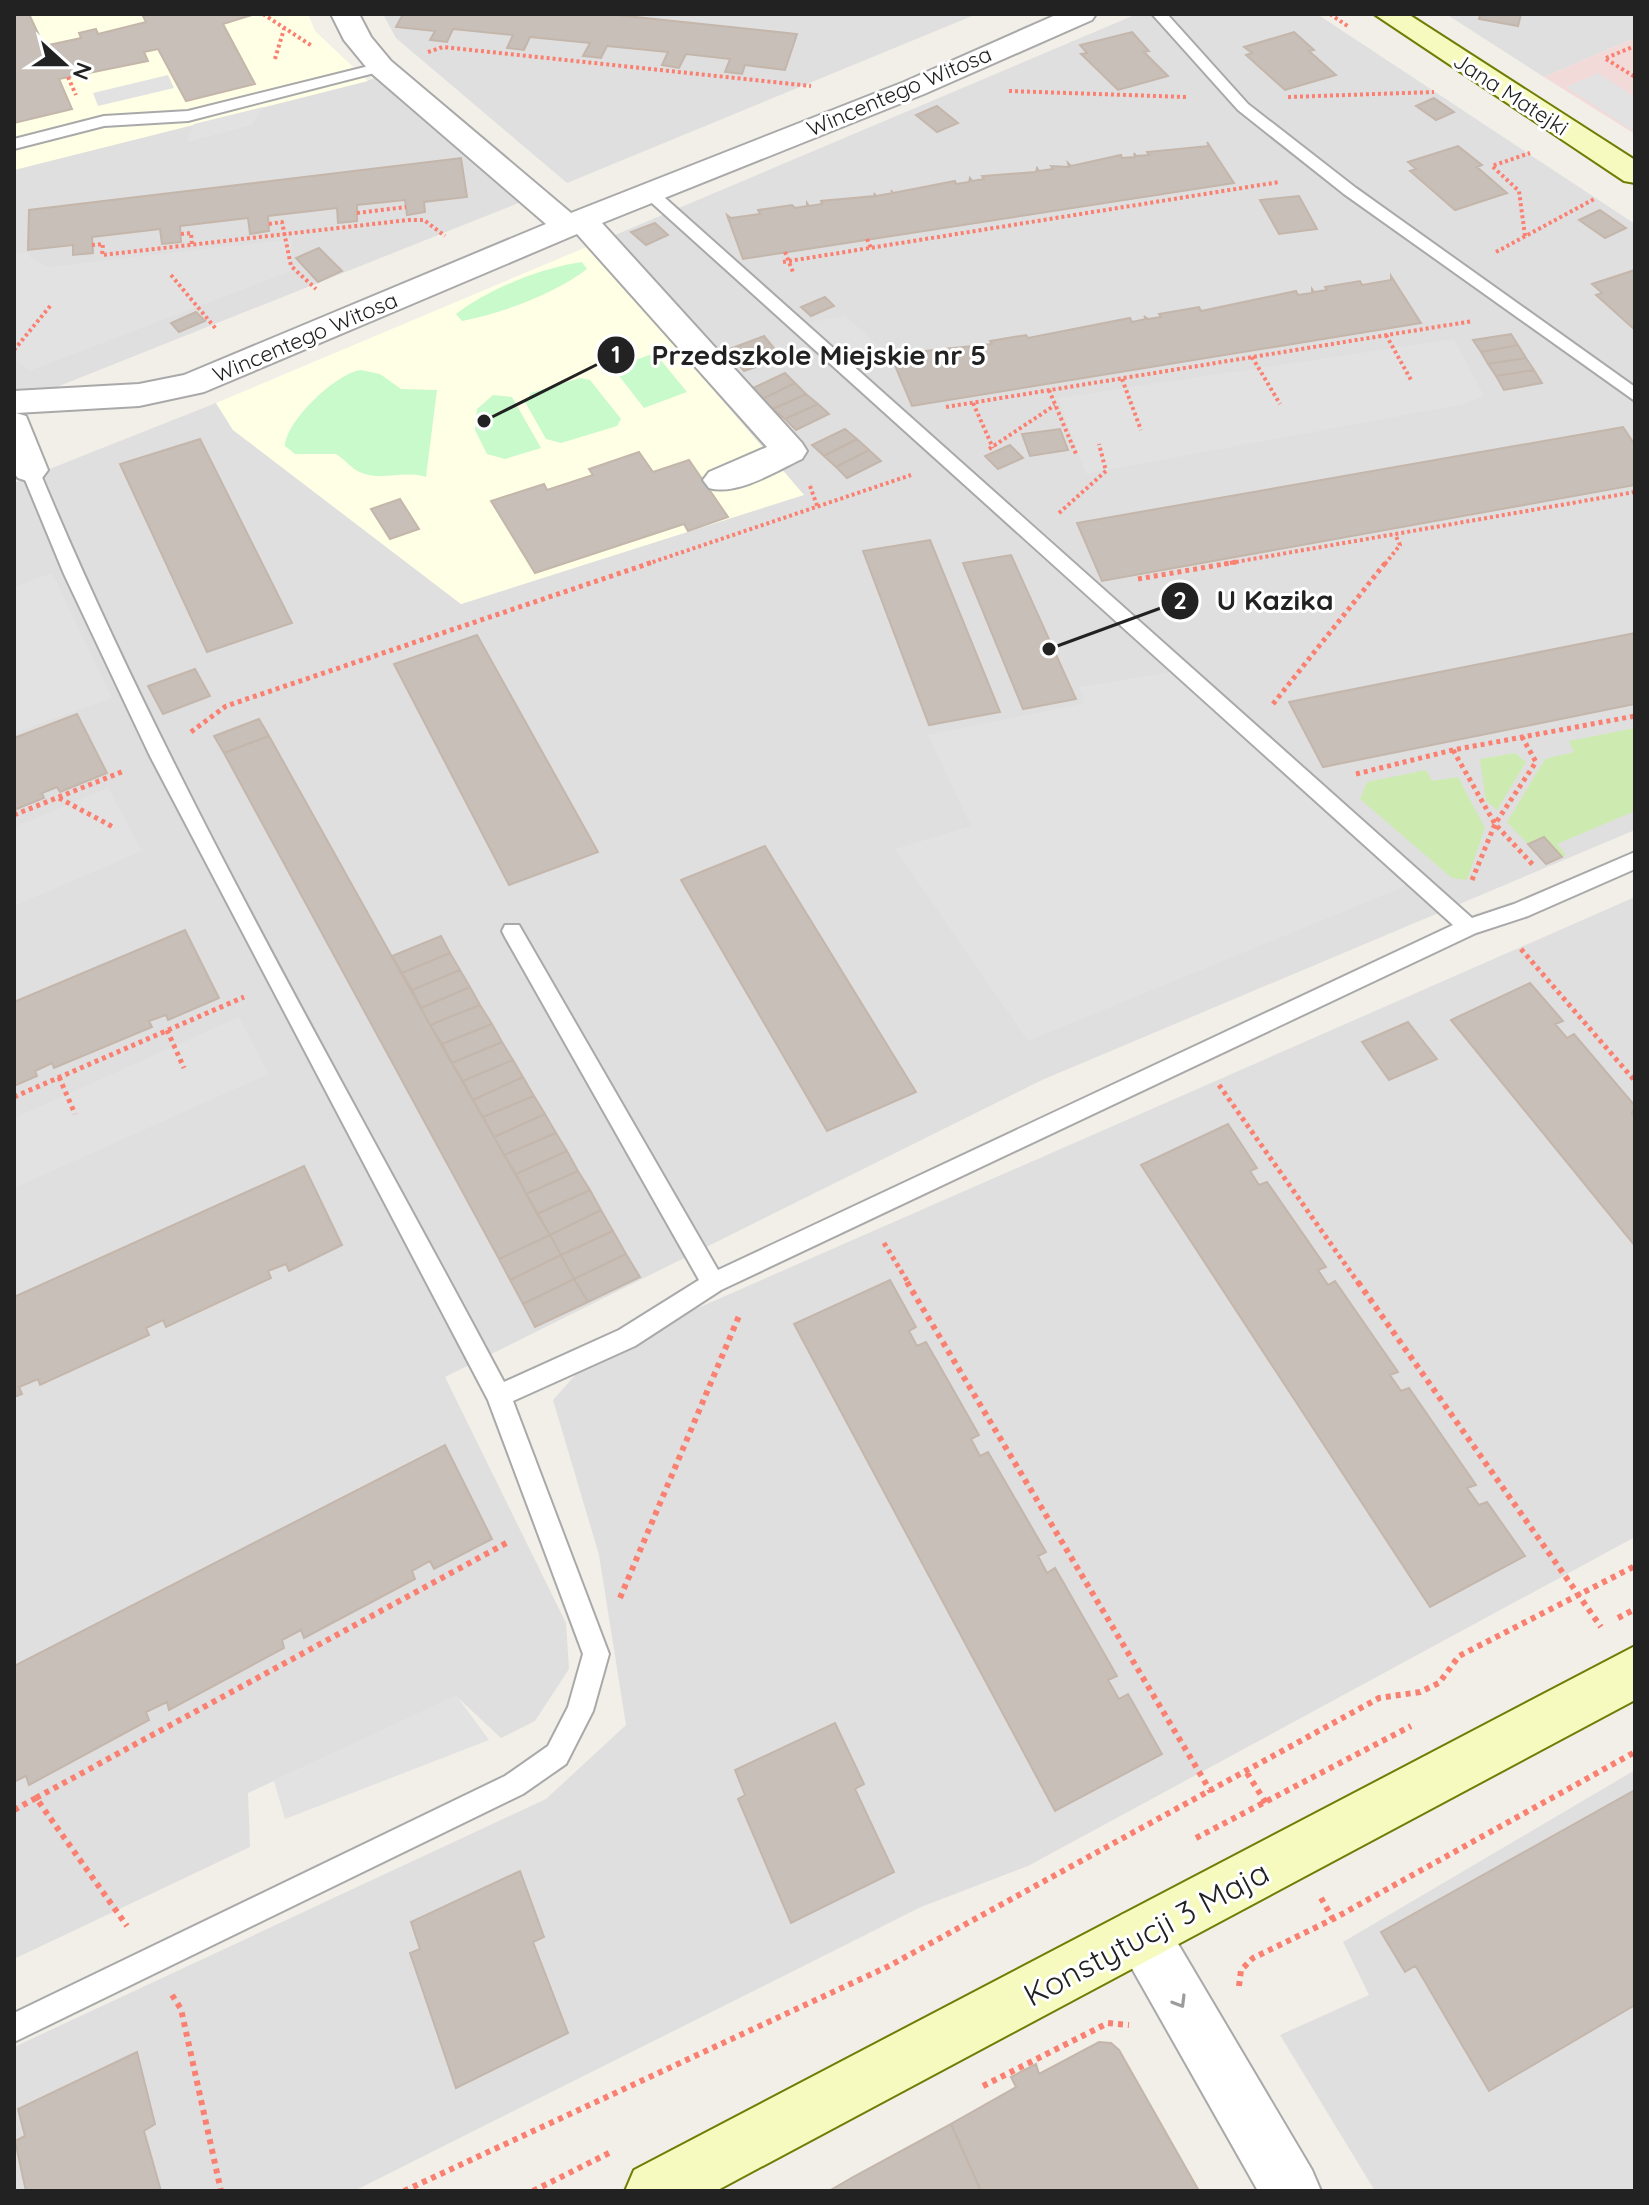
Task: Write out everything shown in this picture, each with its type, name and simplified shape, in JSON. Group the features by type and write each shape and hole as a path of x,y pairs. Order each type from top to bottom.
{"street":[{"path":"345,14 358,40 381,67 575,223 790,451 721,480"},
{"name":"Wincentego Witosa","path":"14,402 139,395 192,384 649,192 914,88 1082,14"},
{"name":"Jana Matejki","path":"1388,14 1635,174"},
{"path":"14,424 30,470"},
{"name":"Konstytucji 3 Maja","path":"655,2191 1635,1672"},
{"path":"1141,1935 1291,2191"}],"lane":[{"path":"1159,14 1243,107 1327,173 1635,395"},
{"path":"14,144 104,121 188,116 381,67"},
{"path":"649,192 1469,927"},
{"path":"14,2028 514,1785 557,1755 580,1711 596,1654 499,1396 160,756 73,574 30,470"},
{"path":"499,1396 627,1338 713,1283 1469,927 1635,860"},
{"path":"512,931 713,1283"}],"path":[{"path":"263,14 271,21"},
{"path":"1635,46 1606,59 1635,77"},
{"path":"68,77 71,84"},
{"path":"1525,236 1519,191 1492,166 1537,150"},
{"path":"735,270 1327,173"},
{"path":"1194,189 1198,196"},
{"path":"1461,271 1604,194"},
{"path":"1115,201 1119,209"},
{"path":"357,213 406,207"},
{"path":"381,210 382,223"},
{"path":"1031,214 1036,222"},
{"path":"92,245 103,244 102,255 424,220 445,236"},
{"path":"269,224 282,222 282,234 291,266 317,290"},
{"path":"950,227 954,235"},
{"path":"181,234 191,233 192,245"},
{"path":"867,239 871,248"},
{"path":"785,252 789,261"},
{"path":"171,275 216,329"},
{"path":"14,350 51,305"},
{"path":"898,415 1518,312"},
{"path":"1386,335 1411,380"},
{"path":"1252,357 1280,404"},
{"path":"1122,379 1141,430"},
{"path":"1049,390 1076,454"},
{"path":"973,403 993,447"},
{"path":"14,815 160,756 226,706 993,447 1055,405"},
{"path":"1033,536 1106,471 1099,444"},
{"path":"1090,588 1635,492"},
{"path":"1271,707 1400,545 1395,534"},
{"path":"1318,789 1353,775 1453,750 1635,716"},
{"path":"1437,899 1470,885 1495,824 1536,762 1522,737"},
{"path":"1453,750 1495,824 1560,892"},
{"path":"58,798 115,828"},
{"path":"1495,919 1635,1081"},
{"path":"14,1097 280,982"},
{"path":"167,1030 184,1068"},
{"path":"1198,1055 1601,1627"},
{"path":"59,1077 75,1114"},
{"path":"866,1212 1211,1792"},
{"path":"596,1654 763,1260"},
{"path":"14,1810 545,1521"},
{"path":"404,2191 889,1966 1379,1698 1420,1692 1439,1683 1459,1656 1635,1566"},
{"path":"36,1798 151,1960 181,2009 221,2191"}],"shaded area":[{"path":"14,14 308,14 315,31 368,81 14,170"},
{"path":"383,14 977,14 567,183 396,38"},
{"path":"1137,14 1317,14 1635,224 1635,830 1042,1080 445,1377 566,1623 569,1669 535,1721 501,1738 456,1696 248,1793 250,1847 14,1959 14,483 216,403 233,430 461,604 803,494 589,246"},
{"path":"1446,14 1635,14 1635,38 1544,77"},
{"path":"1635,38 1635,134 1544,77"},
{"path":"1598,73 1635,97 1635,132 1566,87"},
{"path":"168,75 174,88 98,106 93,93"},
{"path":"381,77 521,202 14,404 14,170"},
{"path":"263,107 252,125 187,142 194,124"},
{"path":"292,239 291,271 29,371 14,358 14,254 27,252 31,258 49,267"},
{"path":"589,246 804,495 461,604 233,430 216,403"},
{"path":"845,316 887,353 847,359 806,323"},
{"path":"1454,339 1484,396 1464,404 1086,474 1058,398"},
{"path":"52,573 112,698 14,733 14,587"},
{"path":"1170,672 1408,885 1028,1041 895,849 971,826 928,735 1085,703 1079,687"},
{"path":"108,788 142,851 14,906 14,827"},
{"path":"1635,897 1635,1537 1028,1866 921,1907 354,2191 14,2191 14,2047 546,1799 626,1725 599,1555 553,1400 595,1353"},
{"path":"239,1017 268,1074 14,1188 14,1118"},
{"path":"456,1695 489,1740 285,1819 274,1781"},
{"path":"1635,1770 1635,2191 1375,2191 1280,2035 1369,1995 1343,1942"}],"green space":[{"path":"582,262 587,269 559,287 528,301 462,321 456,314 516,281 549,269"},
{"path":"655,353 687,392 644,408 613,368"},
{"path":"361,370 380,374 401,389 437,390 426,477 370,475 355,469 336,454 295,454 285,446 294,424 314,400 339,380"},
{"path":"580,378 590,380 621,419 617,426 561,443 546,439 525,402 531,393"},
{"path":"493,395 512,397 541,448 505,459 487,454 475,430 477,409"},
{"path":"1635,728 1635,811 1557,844 1566,855 1562,857 1544,837 1528,844 1507,822 1545,759 1574,752 1569,741"},
{"path":"1515,753 1526,762 1497,810 1486,801 1480,759"},
{"path":"1426,770 1432,781 1458,777 1485,828 1467,880 1452,878 1360,799 1367,782"}],"building":[{"path":"14,14 29,14 44,46 81,38 79,33 96,29 98,34 146,22 142,14 255,14 223,24 255,84 186,101 158,49 144,52 148,61 59,79 72,109 14,123"},
{"path":"403,14 607,14 797,34 785,70 745,65 742,74 725,72 730,59 686,54 679,68 662,65 668,52 607,46 601,58 583,56 590,43 530,37 524,50 507,48 513,35 453,29 447,42 430,40 435,31 396,27"},
{"path":"1480,14 1521,14 1518,26 1479,19"},
{"path":"1132,32 1149,51 1144,52 1168,76 1118,90 1081,54 1087,53 1080,45"},
{"path":"1294,32 1314,50 1309,51 1336,75 1285,90 1246,55 1252,53 1244,47"},
{"path":"1434,98 1454,112 1436,120 1416,106"},
{"path":"937,106 958,123 937,132 916,115"},
{"path":"1207,142 1234,183 743,259 727,215 731,218 760,214 758,210 792,205 795,208 807,206 807,203 809,206 822,204 821,201 875,196 874,193 876,196 955,181 956,184 969,182 970,178 972,181 984,179 982,176 1036,172 1037,168 1039,171 1053,169 1051,166 1069,167 1068,163 1071,166 1121,155 1122,158 1135,157 1134,153 1136,156 1149,155 1147,152 1209,146"},
{"path":"1458,146 1482,165 1477,167 1507,193 1455,210 1410,171 1416,169 1408,162"},
{"path":"461,158 467,197 424,202 425,212 407,215 405,200 357,205 357,221 338,223 337,208 268,216 269,231 250,234 248,218 180,226 181,242 162,244 160,229 92,237 93,253 73,255 73,245 28,250 29,210"},
{"path":"1299,196 1317,229 1279,234 1260,200"},
{"path":"1600,210 1626,228 1605,238 1579,220"},
{"path":"655,223 668,235 646,245 631,232"},
{"path":"319,248 342,271 318,282 296,258"},
{"path":"1635,270 1635,330 1596,295 1602,293 1592,284"},
{"path":"1391,276 1421,323 912,406 891,356 895,360 926,355 924,351 992,344 990,341 1026,335 1028,338 1130,318 1132,322 1146,319 1144,316 1148,319 1161,317 1159,314 1199,307 1201,311 1296,291 1298,295 1312,293 1312,289 1314,292 1327,290 1325,287 1360,281 1362,285 1391,280"},
{"path":"825,297 834,306 811,316 801,307"},
{"path":"196,312 205,321 179,332 171,323"},
{"path":"1511,334 1518,345 1481,352 1473,340"},
{"path":"764,336 782,358 744,371 727,350"},
{"path":"1518,345 1526,358 1488,364 1481,352"},
{"path":"1526,358 1534,370 1496,376 1488,364"},
{"path":"1534,370 1542,383 1504,390 1496,376"},
{"path":"785,373 795,383 762,399 751,389"},
{"path":"795,383 806,394 773,409 762,399"},
{"path":"806,394 818,404 785,419 773,409"},
{"path":"818,404 829,414 796,430 785,419"},
{"path":"1623,427 1635,445 1635,485 1102,581 1077,523"},
{"path":"845,429 857,439 824,456 812,445"},
{"path":"1060,429 1068,450 1030,456 1022,434"},
{"path":"200,439 292,623 207,652 120,464"},
{"path":"857,439 869,450 836,467 824,456"},
{"path":"1010,445 1023,458 998,469 985,456"},
{"path":"869,450 881,461 847,478 836,467"},
{"path":"639,452 653,472 689,460 728,517 688,531 684,524 535,573 491,501 544,484 547,490 593,475 589,469"},
{"path":"400,499 419,529 390,539 371,509"},
{"path":"930,540 1000,712 929,725 863,551"},
{"path":"1011,555 1076,699 1023,709 963,563"},
{"path":"1635,633 1635,704 1323,767 1289,702"},
{"path":"477,635 598,852 509,885 394,664"},
{"path":"195,669 210,696 163,714 148,686"},
{"path":"77,714 107,773 60,792 57,787 42,793 44,798 14,810 14,738"},
{"path":"259,719 269,736 224,753 214,736"},
{"path":"269,736 550,1235 499,1259 224,753"},
{"path":"1544,837 1562,857 1546,864 1528,844"},
{"path":"765,846 916,1092 827,1131 681,880"},
{"path":"185,930 219,998 168,1020 166,1015 149,1021 152,1027 54,1068 52,1063 35,1071 37,1076 14,1086 14,1002"},
{"path":"441,936 450,953 402,973 392,956"},
{"path":"450,953 460,970 412,990 402,973"},
{"path":"460,970 470,987 421,1008 412,990"},
{"path":"1530,983 1563,1021 1555,1024 1567,1038 1574,1034 1635,1106 1632,1113 1635,1117 1635,1246 1451,1020"},
{"path":"470,987 480,1005 430,1025 421,1008"},
{"path":"480,1005 492,1024 442,1044 430,1025"},
{"path":"1408,1022 1437,1059 1389,1080 1362,1042"},
{"path":"492,1024 502,1042 452,1063 442,1044"},
{"path":"502,1042 513,1060 463,1081 452,1063"},
{"path":"513,1060 523,1077 473,1100 463,1081"},
{"path":"523,1077 534,1096 483,1117 473,1100"},
{"path":"534,1096 545,1114 494,1137 483,1117"},
{"path":"545,1114 556,1133 504,1155 494,1137"},
{"path":"1228,1124 1257,1168 1250,1171 1259,1185 1267,1182 1326,1267 1318,1270 1328,1285 1335,1281 1398,1372 1390,1375 1401,1391 1409,1388 1476,1485 1467,1488 1479,1505 1487,1502 1525,1556 1430,1607 1141,1165"},
{"path":"556,1133 567,1151 516,1174 504,1155"},
{"path":"567,1151 578,1171 526,1194 516,1174"},
{"path":"304,1166 342,1245 289,1271 286,1264 268,1271 271,1278 166,1327 163,1320 146,1328 149,1335 40,1385 38,1379 19,1387 22,1394 14,1397 14,1297"},
{"path":"578,1171 590,1190 537,1214 526,1194"},
{"path":"590,1190 601,1210 550,1235 537,1214"},
{"path":"601,1210 613,1231 561,1255 550,1235"},
{"path":"613,1231 626,1254 574,1279 561,1255"},
{"path":"550,1235 561,1255 510,1280 499,1259"},
{"path":"626,1254 640,1277 588,1302 574,1279"},
{"path":"561,1255 574,1279 523,1304 510,1280"},
{"path":"574,1279 588,1302 535,1327 523,1304"},
{"path":"890,1280 916,1327 909,1331 917,1346 926,1342 979,1435 971,1439 980,1456 988,1452 1046,1552 1038,1556 1047,1573 1055,1568 1117,1676 1108,1680 1119,1699 1128,1694 1162,1754 1055,1811 794,1324"},
{"path":"445,1445 492,1539 434,1569 430,1561 412,1571 415,1579 304,1638 301,1630 282,1640 284,1648 169,1710 167,1702 146,1712 149,1720 29,1785 26,1776 14,1782 14,1666"},
{"path":"835,1723 864,1784 855,1789 894,1872 791,1923 738,1799 745,1795 735,1770"},
{"path":"1635,1790 1635,2005 1489,2091 1418,1970 1415,1966 1405,1972 1381,1932"},
{"path":"520,1871 544,1937 533,1942 568,2033 456,2088 410,1953 420,1949 411,1922"},
{"path":"1099,2042 1111,2043 1119,2050 1199,2191 981,2191 951,2124 1016,2087 1011,2077 1036,2064 1039,2074"},
{"path":"137,2052 155,2124 144,2131 161,2191 26,2191 15,2141 25,2136 18,2109"},
{"path":"951,2124 981,2191 829,2191 853,2177"}],"place":[{"name":"Przedszkole Miejskie nr 5","path":"484,421"},
{"name":"U Kazika","path":"1049,649"}]}
